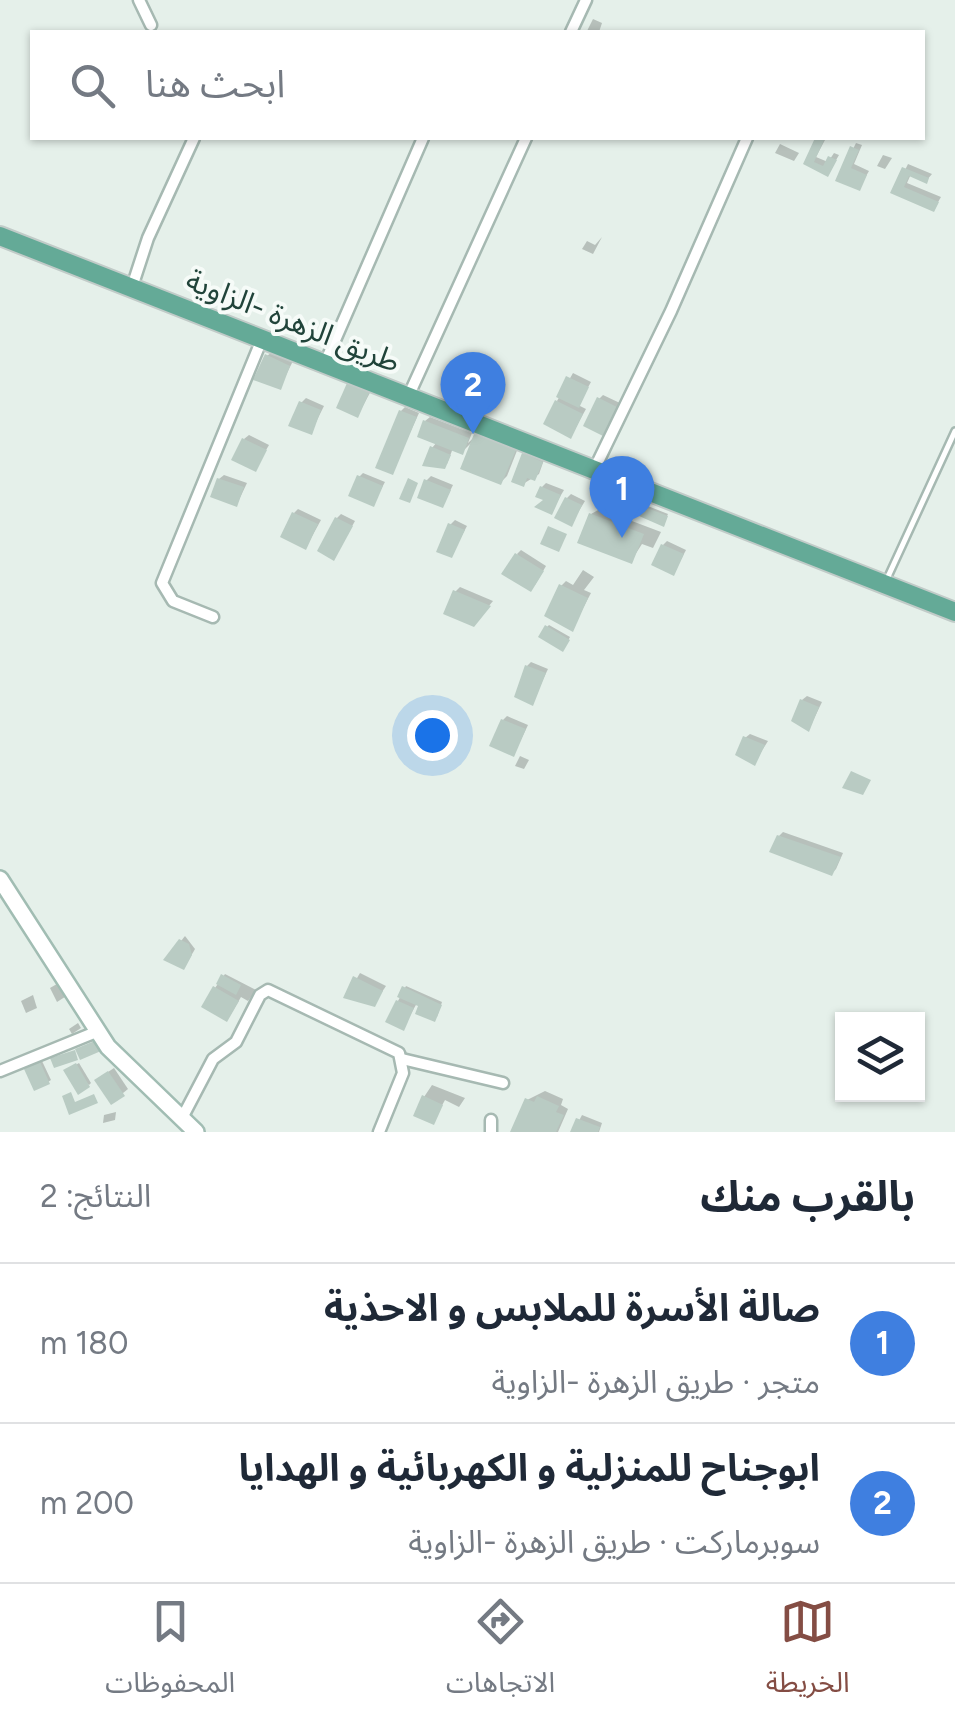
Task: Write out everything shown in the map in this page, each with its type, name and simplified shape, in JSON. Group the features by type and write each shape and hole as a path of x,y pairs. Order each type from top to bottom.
{"main road":[{"name":"طريق الزهرة -الزاوية","path":"0,236 955,612"},
{"path":"0,879 96,1032 196,1132"}],"street":[{"path":"139,0 151,25"},
{"path":"572,30 586,0"},
{"path":"132,287 153,226 193,140"},
{"path":"325,363 422,140"},
{"path":"408,396 484,239 525,140"},
{"path":"594,470 671,312 746,140"},
{"path":"213,616 173,601 162,584 262,338"},
{"path":"181,1120 210,1064 240,1037 265,990 387,1044 402,1059 503,1082"},
{"path":"0,1071 96,1032"},
{"path":"379,1132 403,1073 402,1059"}],"lane":[{"path":"884,584 955,432"}],"building":[{"path":"814,140 824,140 814,162 823,166 828,156 837,160 828,177 803,164"},
{"path":"850,146 859,150 851,168 867,175 860,191 835,181"},
{"path":"902,167 929,178 927,184 909,176 904,187 939,202 934,212 890,193"},
{"path":"265,354 290,366 281,390 253,380"},
{"path":"566,376 589,387 579,408 556,397"},
{"path":"347,383 369,393 358,418 336,408"},
{"path":"597,397 619,408 605,437 583,426"},
{"path":"555,400 583,414 571,439 543,424"},
{"path":"299,401 321,410 312,435 288,426"},
{"path":"399,410 417,417 393,475 375,468"},
{"path":"423,420 469,438 463,455 417,437"},
{"path":"474,434 516,450 501,485 460,469"},
{"path":"242,438 267,450 256,472 231,460"},
{"path":"430,446 451,455 445,469 422,466"},
{"path":"522,453 543,462 535,481 527,478 524,487 511,482"},
{"path":"357,475 383,486 374,507 348,496"},
{"path":"217,478 244,487 237,507 210,497"},
{"path":"408,478 418,483 410,503 399,499"},
{"path":"424,479 451,490 443,508 417,498"},
{"path":"540,486 561,495 552,515 534,507 543,500 535,497"},
{"path":"605,492 625,501 617,518 598,508"},
{"path":"565,497 582,505 572,527 554,518"},
{"path":"626,500 668,516 664,527 623,509"},
{"path":"292,512 318,524 306,550 280,537"},
{"path":"589,513 644,534 632,564 577,543"},
{"path":"335,517 353,526 334,561 317,551"},
{"path":"448,523 465,530 452,558 436,552"},
{"path":"548,526 567,534 559,552 540,544"},
{"path":"661,544 684,554 674,576 651,565"},
{"path":"515,553 544,571 531,592 501,574"},
{"path":"559,584 588,598 573,632 544,616"},
{"path":"453,590 491,606 474,627 443,614"},
{"path":"545,625 570,640 563,652 538,637"},
{"path":"525,665 546,673 533,706 514,697"},
{"path":"800,699 819,707 809,732 791,721"},
{"path":"501,719 526,729 514,757 489,746"},
{"path":"743,736 765,745 755,766 735,755"},
{"path":"851,771 871,780 863,795 842,788"},
{"path":"777,835 841,857 832,876 769,852"},
{"path":"179,939 189,944 192,955 184,970 163,960"},
{"path":"221,974 241,985 236,995 216,984"},
{"path":"353,976 383,991 375,1007 343,998"},
{"path":"213,986 239,1001 227,1022 201,1007"},
{"path":"402,986 442,1005 435,1022 415,1014 418,1006 397,997"},
{"path":"396,1000 414,1008 404,1031 385,1022"},
{"path":"97,1040 101,1051 80,1060 75,1049"},
{"path":"75,1050 78,1060 54,1068 50,1058"},
{"path":"40,1062 50,1084 34,1091 24,1069"},
{"path":"76,1063 90,1087 78,1095 63,1070"},
{"path":"108,1071 125,1096 111,1105 94,1080"},
{"path":"71,1092 75,1102 94,1094 98,1103 69,1115 62,1096"},
{"path":"422,1095 443,1105 434,1125 413,1116"},
{"path":"537,1096 559,1106 556,1112 564,1115 556,1132 510,1132 525,1098 534,1102"},
{"path":"576,1118 600,1127 598,1132 570,1132"}],"place":[{"name":"ابوجناح للمنزلية و الكهربائية و الهدايا","path":"473,434"},
{"name":"صالة الأسرة للملابس و الاحذية","path":"622,538"}]}
